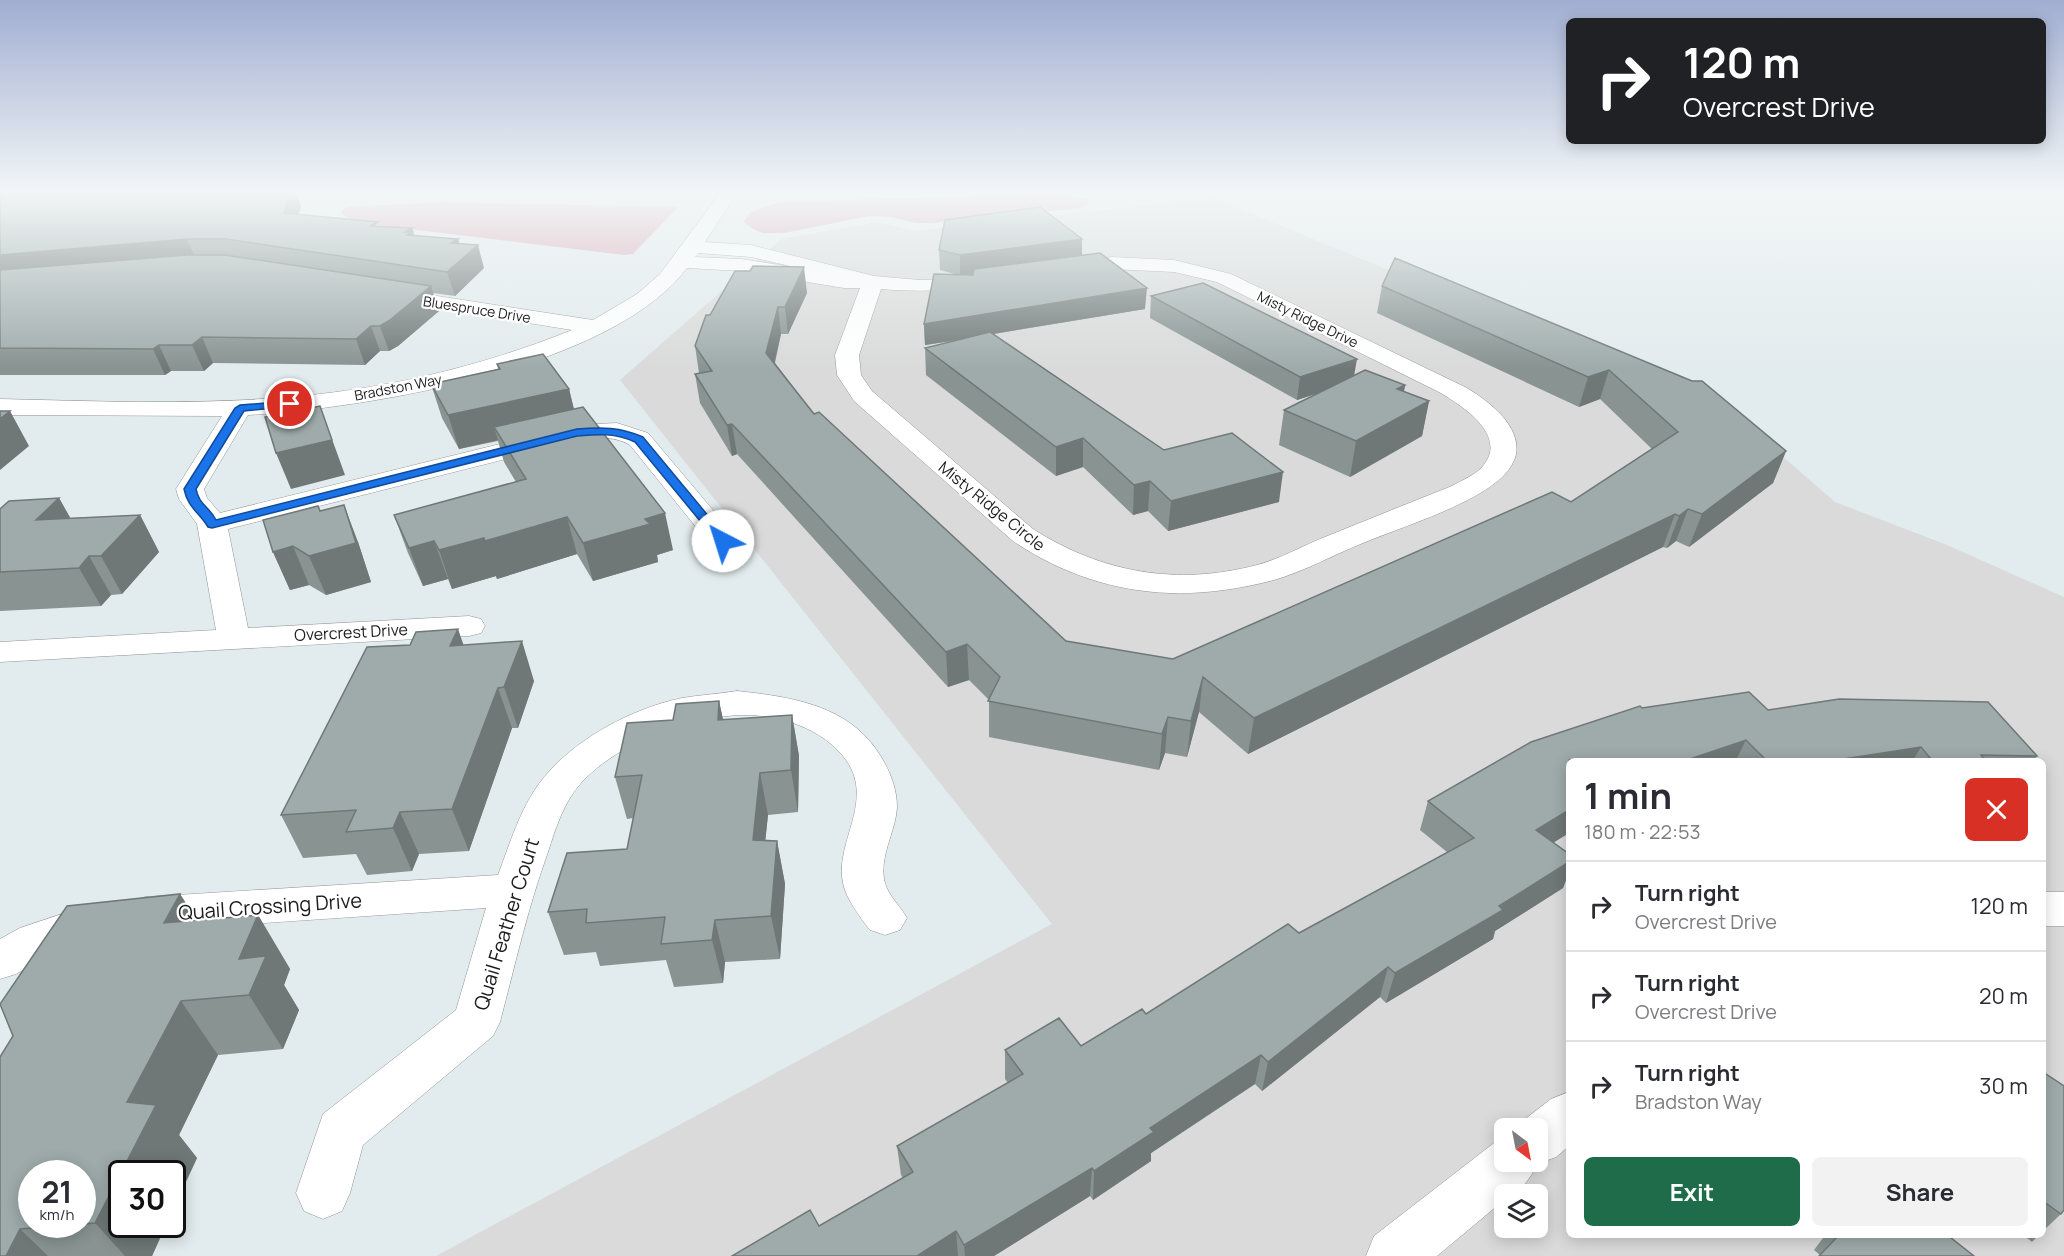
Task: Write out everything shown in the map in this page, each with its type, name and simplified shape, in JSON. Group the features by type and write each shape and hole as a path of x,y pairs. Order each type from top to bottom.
{"street":[{"name":"Bradston Way","path":"0,407 240,408 378,393 456,376 514,360 596,327 647,297 673,273 687,252"},
{"name":"Misty Ridge Drive","path":"685,255 741,252"},
{"name":"Misty Ridge Drive","path":"754,252 892,285 949,285 1102,263 1132,262 1183,267 1224,278 1448,387 1483,411 1495,425 1503,440 1502,459 1488,476 1462,492"},
{"name":"Misty Ridge Circle","path":"873,282 847,355 849,375 858,390 1023,535 1047,552 1067,561 1110,575 1146,581 1194,584 1240,578 1264,573 1462,492"},
{"name":"Bluespruce Drive","path":"369,291 596,327"},
{"path":"234,639 212,524 207,514 193,502 190,489 240,408"},
{"path":"212,524 577,432 607,430 624,432 639,440 723,541"},
{"name":"Overcrest Drive","path":"0,652 469,626"},
{"name":"Quail Feather Court","path":"323,1193 341,1131 476,1022 513,890 549,799 567,774 581,761 632,729 683,710 737,703 785,708 818,719 842,734 863,756 872,773 877,798 875,817 864,858 864,883 885,918"},
{"name":"Quail Crossing Drive","path":"0,961 36,941 86,923 122,916 513,890"},
{"path":"2046,909 2064,909"},
{"path":"1548,1132 1566,1117"},
{"path":"1394,1256 1498,1172"}],"shaded area":[{"path":"596,252 635,252 624,255"},
{"path":"767,252 1344,252 1728,409 1835,502 1947,545 2064,597 2064,1256 436,1256 1052,924 620,380"}],"building":[{"path":"0,252 40,252 0,255"},
{"path":"310,252 470,252 447,272"},
{"path":"946,252 986,252 960,255"},
{"path":"1100,253 1147,288 924,324 934,274 973,275 974,269"},
{"path":"187,255 225,255 431,286 390,320 380,326 371,326 356,339 202,337 192,345 159,345 153,349 0,348 0,270"},
{"path":"1395,258 1692,381 1702,381 1786,451 1702,514 1688,509 1679,516 1675,514 1254,718 1203,677 1191,721 1168,717 1162,734 988,701 1000,677 967,644 946,652 732,424 727,425 695,374 712,371 695,346 706,315 710,315 735,271 750,271 753,266 804,267 785,307 778,307 766,353 814,414 819,412 1066,641 1173,659 1552,492 1571,502 1678,432 1609,370 1588,377 1382,286"},
{"path":"1203,283 1357,359 1300,377 1151,296"},
{"path":"990,332 1164,450 1232,433 1283,472 1171,501 1150,481 1134,485 1083,438 1056,447 925,348"},
{"path":"543,354 569,389 448,415 431,384 500,369 497,364"},
{"path":"1365,370 1405,385 1397,389 1429,401 1356,441 1284,410"},
{"path":"320,406 332,440 276,453 265,417"},
{"path":"583,407 665,513 645,519 650,524 583,543 567,517 485,541 484,538 439,550 434,541 409,548 394,515 526,479 494,427"},
{"path":"0,411 10,411 0,419"},
{"path":"59,498 36,520 140,515 101,556 89,556 79,568 0,572 0,509 9,501"},
{"path":"344,505 356,543 309,556 293,546 273,552 263,520 318,506 320,511"},
{"path":"458,629 450,646 522,641 504,687 498,688 452,809 400,812 393,828 346,832 356,810 281,815 367,647 410,645 416,632"},
{"path":"1749,692 1768,710 1839,699 1988,702 2037,756 1981,755 1983,758 1930,758 1921,747 1850,758 1764,758 1746,740 1693,758 1566,758 1566,812 1536,830 1566,852 1566,864 1499,906 1503,910 1395,973 1388,967 1268,1062 1261,1055 1150,1128 1154,1132 1094,1171 1092,1168 964,1245 956,1231 917,1256 732,1256 810,1210 819,1226 913,1172 897,1146 1023,1074 1005,1050 1059,1018 1081,1046 1142,1009 1146,1014 1288,924 1299,933 1474,838 1428,801 1531,742 1640,706 1642,708"},
{"path":"719,701 718,720 792,715 791,770 760,773 753,840 777,841 771,916 715,920 712,940 661,944 665,917 586,923 587,909 548,912 567,853 627,849 642,775 615,777 627,723 673,720 676,704"},
{"path":"180,894 164,923 258,915 239,959 266,956 249,995 181,1001 127,1102 156,1105 128,1160 108,1160 108,1198 96,1221 96,1160 18,1160 18,1233 6,1256 0,1256 0,1057 13,1036 0,1004 67,906"},
{"path":"2046,1074 2064,1086 2064,1210 2061,1214 2046,1203"},
{"path":"1836,1238 1951,1238 1974,1256 1819,1256"}],"route":[{"path":"290,404 240,408 190,489 193,502 207,514 212,524 577,432 616,430 630,434 639,440 723,541"}]}
